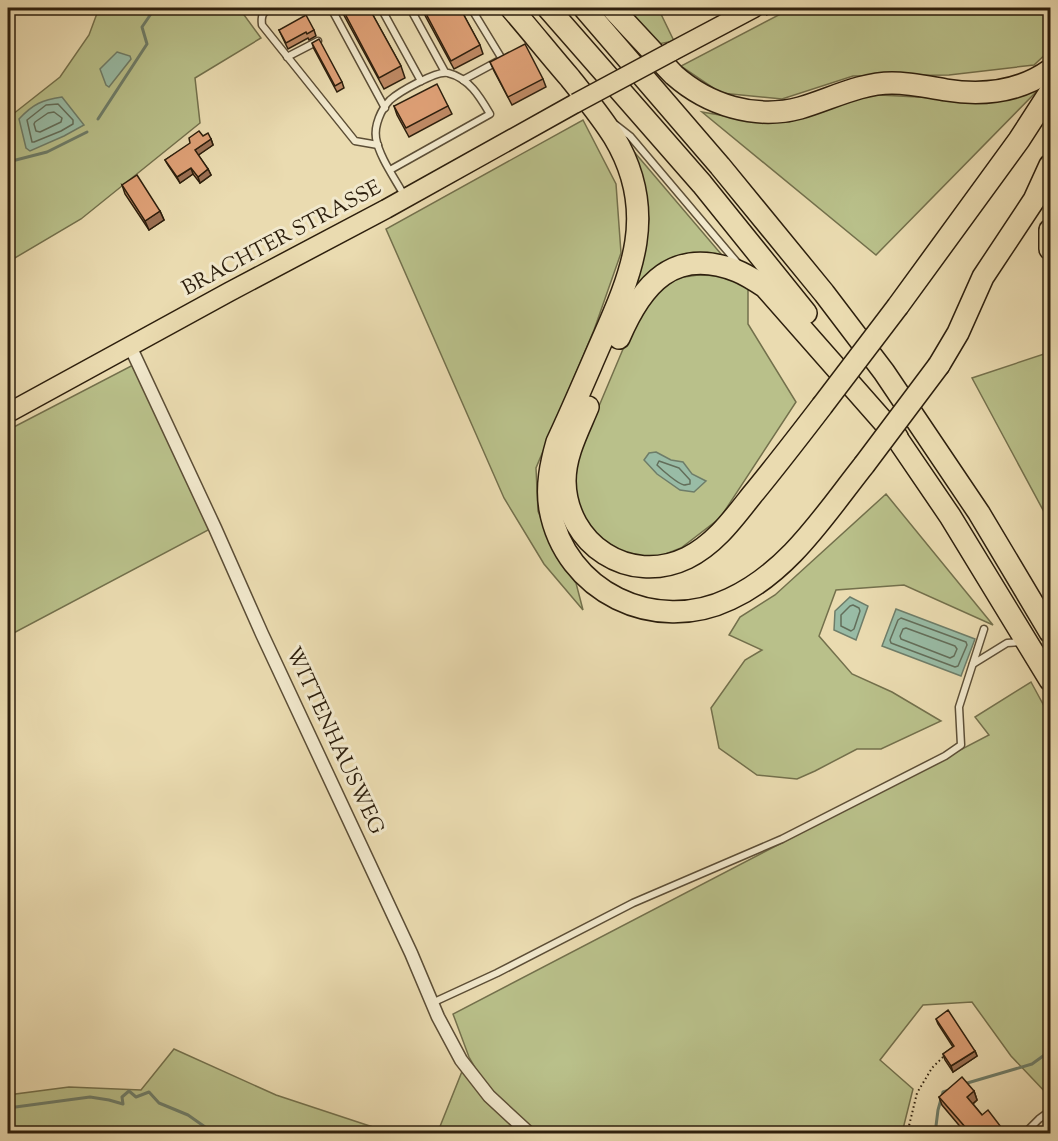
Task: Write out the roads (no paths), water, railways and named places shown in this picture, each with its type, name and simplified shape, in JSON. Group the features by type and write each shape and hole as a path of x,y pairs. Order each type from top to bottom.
{"highway":[{"path":"511,8 580,100 615,138 634,185 638,221 634,258 621,298 557,442 551,462 549,484 550,508 560,541 575,565 586,577 612,596 647,610 692,611 715,606 758,584 790,557 864,465 939,365 958,333 982,277 1034,200 1050,166"},
{"path":"548,8 696,176 810,317 897,437 950,516 1050,680"},
{"path":"584,8 720,166 824,293 884,372 979,513 1050,632"},
{"path":"612,8 682,81 715,101 754,112 772,113 792,110 864,86 880,83 908,84 974,93 1000,91 1026,83 1050,70"},
{"path":"897,437 772,294 765,287 740,272 712,264 682,266 668,272 645,290 627,318 568,458 565,472 569,509 579,530 600,551 636,566 649,567 674,563 687,558 724,529 774,468 822,406 898,306 1019,140 1050,92"},
{"path":"939,365 962,340 978,303 1050,196"},
{"path":"1050,230 1050,249"}],"main road":[{"name":"BRACHTER STRASSE","path":"8,413 406,198 580,100 754,8"}],"street":[{"name":"WITTENHAUSWEG","path":"130,346 411,953 438,1017 461,1060 489,1096 530,1134"}],"lane":[{"path":"270,8 265,10 261,17 262,25 287,57 355,141 378,145"},
{"path":"331,8 385,108"},
{"path":"381,8 421,81"},
{"path":"390,170 490,114 479,94 463,80 445,72 410,8"},
{"path":"463,80 502,59 471,8"},
{"path":"287,57 318,41"},
{"path":"406,198 378,145 376,137 379,117 390,101 421,81 445,72"},
{"path":"580,100 630,136 751,278"},
{"path":"432,1003 497,973 633,903 782,838 945,756 961,745 959,707 984,629"},
{"path":"972,664 1007,643 1028,642"},
{"path":"1024,1134 1050,1112"}],"water":[{"path":"117,52 130,56 131,59 109,87 100,69"},
{"path":"62,97 84,125 30,151 26,148 19,119 38,104"},
{"path":"656,452 671,460 683,462 692,474 706,481 694,492 680,490 657,474 644,460 649,453"},
{"path":"850,597 868,606 856,640 834,630 835,611"},
{"path":"896,609 975,639 961,676 882,646"}],"waterway":[{"path":"98,119 147,44 142,27 155,8"},
{"path":"8,162 47,152 87,132"},
{"path":"964,1084 1032,1064 1050,1051"},
{"path":"935,1134 943,1092 949,1090"},
{"path":"8,1108 90,1097 123,1104 122,1097 129,1091 136,1097 149,1092 159,1103 188,1115 215,1134"}]}
